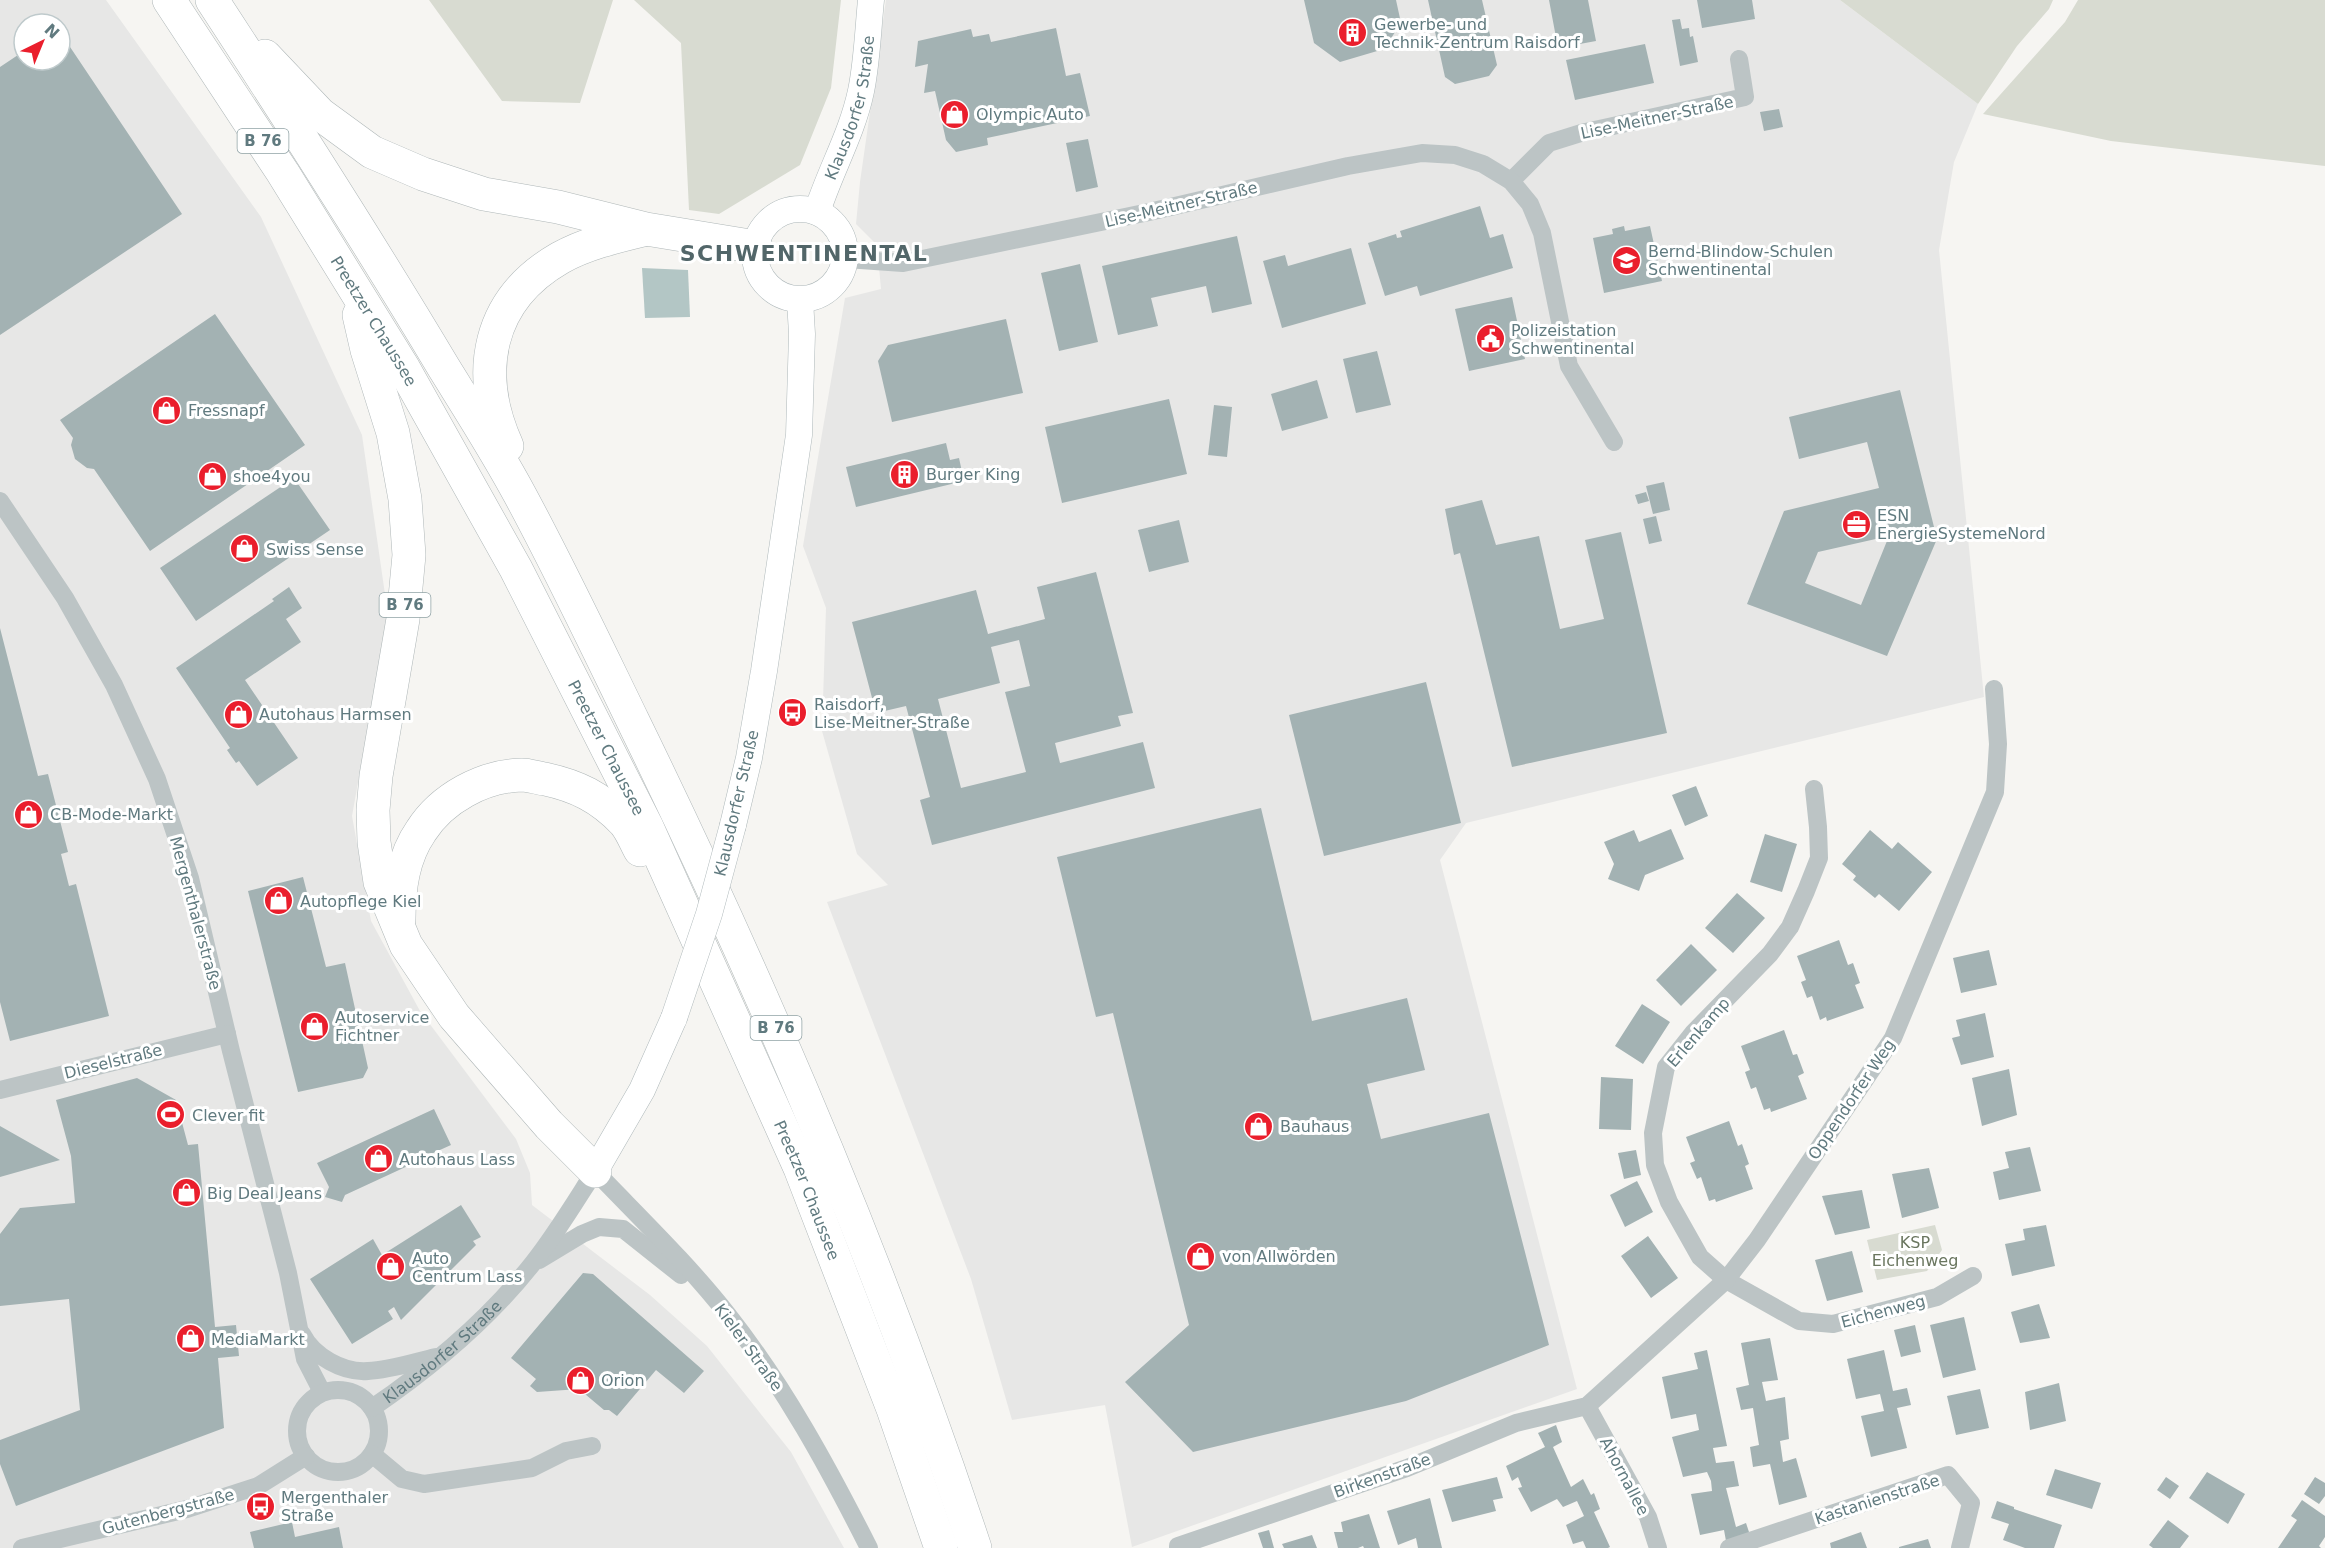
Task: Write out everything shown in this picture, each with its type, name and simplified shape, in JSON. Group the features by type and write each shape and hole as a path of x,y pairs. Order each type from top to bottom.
{"highway":[{"name":"Preetzer Chaussee","path":"170,0 240,105 404,369 516,569 647,827 800,1168 893,1409 941,1548"},
{"name":"Preetzer Chaussee","path":"213,1 406,304 520,493 698,854 841,1180 926,1406 975,1548"},
{"name":"B 76","path":"213,1 320,114 372,152 423,174 484,194 558,207 646,229 756,247"},
{"name":"B 76","path":"520,493 515,462 494,413 490,377 492,341 506,308 529,280 560,258 604,239 646,229"},
{"name":"B 76","path":"352,284 367,351 393,433 405,499 409,555 403,620 376,776 373,810 374,842 380,882 418,965 454,1016 549,1125 595,1172"},
{"name":"B 76","path":"399,927 399,889 405,866 421,829 445,804 474,786 523,775 570,784 598,800 625,823 646,859 684,907"}],"street":[{"name":"Klausdorfer Straße","path":"817,212 825,186 848,135 861,92 871,0"},
{"name":"Lise-Meitner-Straße","path":"1511,180 1549,143 1581,133 1745,97 1739,59"},
{"name":"Lise-Meitner-Straße","path":"846,259 903,263 1149,212 1348,166 1422,153 1455,154 1483,164 1511,180 1530,204 1542,233 1569,366 1614,442"},
{"path":"797,210 817,212 839,231 845,244 846,259 842,272 835,284 813,298 800,300 787,298 775,292 759,273 755,260 760,234 778,215 797,210"},
{"name":"Klausdorfer Straße","path":"372,1408 411,1381 476,1325 532,1264 595,1172 642,1090 674,1018 709,914 733,825 749,758 763,682 799,435 802,334 800,300"},
{"name":"Mergenthalerstraße","path":"0,501 65,598 114,685 157,779 190,878 288,1273 305,1359 322,1392"},
{"name":"Oppendorfer Weg","path":"1587,1406 1726,1280 1757,1240 1893,1038 1995,792 1998,744 1994,689"},
{"name":"Erlenkamp","path":"1726,1280 1700,1257 1669,1202 1655,1165 1653,1133 1658,1098 1666,1067 1693,1033 1770,954 1790,927 1819,858 1814,789"},
{"name":"Dieselstraße","path":"0,1090 227,1034"},
{"name":"Kieler Straße","path":"595,1172 726,1312 758,1356 811,1438 868,1548"},
{"name":"Klausdorfer Straße","path":"532,1264 582,1234 599,1227 623,1228 726,1312"},
{"name":"Eichenweg","path":"1726,1280 1799,1321 1833,1324 1937,1297 1973,1276"},
{"name":"Mergenthalerstraße","path":"297,1323 307,1343 325,1359 339,1366 366,1372 441,1356"},
{"path":"336,1389 350,1391 363,1398 372,1408 378,1423 378,1439 372,1454 361,1465 347,1471 332,1471 317,1466 306,1456 298,1443 297,1427 300,1413 310,1400 322,1392 336,1389"},
{"name":"Birkenstraße","path":"1176,1547 1407,1468 1516,1423 1587,1406"},
{"name":"Ahornallee","path":"1587,1406 1648,1517 1658,1548"},
{"path":"372,1454 402,1479 424,1484 532,1468 566,1451 592,1446"},
{"name":"Gutenbergstraße","path":"22,1548 206,1503 258,1486 306,1456"},
{"name":"Kastanienstraße","path":"1729,1548 1948,1475 1971,1503 1960,1548"}],"shaded area":[{"path":"0,0 106,0 261,217 362,435 388,615 352,816 371,921 420,1011 516,1139 530,1173 532,1205 650,1295 707,1346 791,1452 844,1548 0,1548"},
{"path":"886,0 1840,0 1978,104 1954,162 1939,250 1984,697 1466,823 1440,860 1577,1389 1132,1547 1105,1405 1012,1420 971,1279 827,902 888,885 857,854 822,731 826,608 803,546 845,298 881,289 877,245 856,224"},
{"path":"642,268 688,270 690,317 645,318"}],"green space":[{"path":"429,0 613,0 580,103 502,101"},
{"path":"634,0 841,0 831,88 800,165 719,214 689,210 681,43"},
{"path":"1840,0 2053,0 2049,9 2017,46 1978,104"},
{"path":"2078,0 2325,0 2325,166 2111,141 1983,114 2065,22"},
{"name":"KSP Eichenweg","path":"1935,1225 1942,1250 1927,1271 1877,1280 1867,1240"}],"building":[{"name":"Gewerbe- und Technik-Zentrum Raisdorf","path":"1304,0 1396,0 1401,23 1384,49 1340,62 1314,43"},
{"path":"1428,0 1482,0 1497,65 1489,76 1455,84 1445,77"},
{"path":"1549,0 1588,0 1596,41 1558,48"},
{"path":"1697,0 1752,0 1755,19 1702,28"},
{"path":"1680,19 1682,29 1689,28 1690,37 1693,36 1698,62 1680,66 1672,20"},
{"path":"1056,28 1066,76 1080,73 1090,116 987,138 988,145 956,152 946,140 935,91 924,93 928,64 915,67 918,41 971,29 973,37 989,34 991,42"},
{"path":"1645,44 1654,83 1575,100 1566,60"},
{"path":"72,50 182,214 0,335 0,67 12,59 12,72 72,72"},
{"path":"1779,109 1783,127 1764,131 1760,112"},
{"path":"1088,139 1098,187 1076,192 1066,143"},
{"path":"1480,206 1490,238 1503,234 1513,268 1420,296 1417,286 1385,296 1368,243 1396,234 1397,238 1402,237 1400,231"},
{"name":"Bernd-Blindow-Schulen Schwentinental","path":"1624,226 1625,231 1650,226 1662,281 1604,293 1593,238 1613,234 1612,229"},
{"path":"1237,236 1252,304 1212,313 1206,286 1151,298 1158,326 1118,335 1102,266"},
{"path":"1351,248 1366,304 1282,328 1263,261 1285,255 1288,266"},
{"path":"1080,264 1098,342 1059,351 1041,273"},
{"path":"1512,297 1525,359 1469,371 1455,309"},
{"name":"Fressnapf","path":"215,314 305,445 150,551 94,469 87,468 75,459 71,445 73,438 60,420"},
{"path":"1006,319 1023,393 892,422 878,361 888,345"},
{"path":"1377,351 1391,405 1356,413 1343,359"},
{"path":"1317,380 1328,418 1282,431 1271,394"},
{"name":"ESN EnergieSystemeNord","path":"1900,390 1937,539 1887,656 1747,604 1784,511 1879,488 1867,442 1799,459 1789,417","holes":["1889,536 1861,605 1805,583 1818,552"]},
{"path":"1169,399 1187,474 1062,503 1045,427"},
{"path":"1214,405 1232,407 1227,457 1208,455"},
{"name":"Burger King","path":"946,443 950,460 959,458 964,481 856,507 846,467"},
{"name":"Swiss Sense","path":"294,478 330,530 196,621 160,568"},
{"path":"1664,482 1670,510 1653,514 1646,486"},
{"path":"1646,492 1649,501 1638,504 1635,495"},
{"path":"1482,500 1496,545 1539,536 1560,629 1604,619 1585,540 1621,532 1667,733 1512,767 1460,553 1454,555 1445,509"},
{"path":"1656,516 1662,541 1649,544 1643,519"},
{"path":"1179,520 1189,562 1149,572 1138,530"},
{"path":"1096,572 1133,713 1118,716 1121,726 1055,743 1060,763 1143,742 1155,788 932,845 920,800 930,797 906,706 876,713 852,622 976,590 988,634 1045,619 1037,587","holes":["1019,640 1030,686 1005,692 1026,772 961,788 938,699 1000,683 991,647"]},
{"name":"Autohaus Harmsen","path":"289,587 302,608 286,619 301,642 245,680 298,758 257,786 239,761 236,763 227,750 230,748 176,668 274,601 272,599"},
{"name":"CB-Mode-Markt","path":"0,628 38,776 48,774 68,852 61,854 69,886 76,884 109,1016 10,1041 0,1002"},
{"path":"1426,682 1461,823 1324,856 1289,715"},
{"path":"1696,786 1708,816 1685,826 1672,795"},
{"name":"Bauhaus","path":"1261,808 1312,1021 1407,998 1425,1070 1367,1084 1381,1139 1489,1113 1549,1345 1406,1401 1193,1452 1125,1382 1189,1325 1113,1013 1096,1017 1057,857"},
{"path":"1671,829 1684,859 1645,875 1639,891 1608,879 1614,864 1604,842 1634,830 1639,842"},
{"path":"1870,830 1892,849 1898,842 1932,872 1899,911 1879,894 1875,898 1853,880 1856,876 1842,864"},
{"path":"1765,834 1797,844 1782,892 1750,882"},
{"path":"303,877 326,967 345,963 368,1068 363,1078 298,1092 248,891"},
{"path":"1737,893 1765,918 1733,953 1705,928"},
{"path":"1839,940 1848,965 1853,963 1860,983 1855,985 1864,1008 1827,1021 1826,1017 1820,1020 1812,996 1807,998 1801,982 1806,980 1797,956"},
{"path":"1691,944 1717,970 1681,1006 1656,980"},
{"path":"1989,950 1997,985 1961,993 1953,958"},
{"path":"1642,1004 1670,1022 1643,1064 1615,1046"},
{"path":"1985,1013 1994,1057 1961,1065 1952,1038 1960,1036 1956,1020"},
{"path":"1784,1030 1793,1055 1797,1054 1804,1073 1798,1076 1807,1099 1771,1112 1770,1108 1764,1110 1756,1087 1751,1089 1745,1072 1750,1070 1741,1046"},
{"path":"2009,1069 2017,1115 1982,1126 1972,1078"},
{"path":"1601,1077 1633,1079 1631,1130 1599,1129"},
{"path":"137,1078 176,1100 188,1145 198,1144 215,1327 236,1325 239,1356 218,1358 224,1428 16,1506 0,1464 0,1440 80,1410 69,1299 0,1306 0,1234 20,1208 75,1203 71,1156 56,1100"},
{"name":"Autohaus Lass","path":"434,1109 451,1145 431,1154 427,1163 420,1166 412,1164 345,1195 342,1202 325,1197 329,1187 317,1163"},
{"path":"1729,1121 1738,1146 1742,1144 1749,1164 1745,1166 1753,1189 1716,1202 1715,1199 1709,1201 1701,1177 1697,1179 1690,1163 1695,1161 1686,1137"},
{"path":"0,1126 60,1160 0,1177"},
{"path":"2030,1147 2041,1191 1999,1200 1993,1172 2009,1168 2005,1152"},
{"path":"1636,1150 1641,1175 1624,1179 1618,1153"},
{"path":"1929,1168 1939,1208 1902,1218 1892,1174"},
{"path":"1637,1181 1653,1212 1625,1227 1610,1195"},
{"path":"1862,1190 1870,1228 1835,1235 1822,1196"},
{"name":"Auto Centrum Lass","path":"461,1205 481,1237 473,1241 476,1245 401,1320 394,1307 388,1311 393,1319 352,1344 310,1279 373,1239 382,1255"},
{"path":"2046,1225 2055,1266 2012,1276 2005,1244 2025,1240 2023,1229"},
{"path":"1648,1236 1678,1278 1651,1298 1621,1256"},
{"path":"1852,1251 1863,1292 1827,1301 1815,1260"},
{"path":"583,1273 593,1274 704,1371 684,1393 656,1370 617,1416 609,1410 604,1410 579,1389 537,1392 530,1386 536,1379 511,1358"},
{"path":"2039,1304 2050,1338 2020,1343 2011,1312"},
{"path":"1964,1317 1976,1370 1943,1378 1930,1325"},
{"path":"1915,1325 1921,1352 1901,1357 1894,1330"},
{"path":"1770,1338 1778,1380 1762,1382 1766,1401 1785,1397 1789,1439 1780,1441 1783,1462 1796,1458 1807,1497 1779,1505 1770,1464 1753,1467 1750,1447 1759,1445 1753,1408 1741,1410 1736,1388 1749,1385 1741,1343"},
{"path":"1707,1350 1727,1446 1713,1448 1716,1463 1734,1461 1739,1486 1726,1488 1736,1527 1746,1523 1750,1535 1726,1541 1724,1530 1700,1535 1691,1494 1712,1491 1711,1481 1707,1472 1683,1477 1672,1437 1699,1430 1696,1414 1671,1419 1662,1377 1698,1369 1694,1353"},
{"path":"1884,1350 1893,1391 1907,1388 1911,1405 1897,1408 1907,1448 1871,1457 1861,1416 1884,1411 1880,1394 1856,1399 1847,1359"},
{"path":"2059,1383 2066,1421 2030,1430 2025,1392"},
{"path":"1980,1389 1989,1428 1956,1435 1947,1396"},
{"path":"1556,1425 1562,1442 1553,1447 1571,1487 1583,1479 1591,1495 1594,1493 1600,1509 1594,1512 1610,1547 1608,1548 1586,1548 1583,1541 1573,1544 1566,1525 1584,1516 1577,1501 1563,1507 1557,1499 1531,1512 1518,1488 1522,1487 1518,1477 1512,1481 1506,1466 1545,1447 1538,1433"},
{"path":"2055,1469 2101,1483 2092,1509 2046,1495"},
{"path":"2207,1472 2245,1494 2228,1524 2189,1498"},
{"path":"1497,1477 1503,1498 1493,1500 1496,1511 1452,1522 1442,1490"},
{"path":"2166,1477 2179,1486 2170,1499 2157,1490"},
{"path":"2315,1477 2325,1483 2325,1496 2319,1504 2304,1494"},
{"path":"1430,1498 1442,1548 1418,1548 1416,1538 1398,1545 1387,1511"},
{"path":"2302,1500 2325,1516 2325,1537 2319,1546 2321,1548 2278,1548 2297,1520 2291,1516"},
{"path":"1997,1501 2062,1525 2054,1548 2025,1548 2003,1540 2009,1524 1991,1518"},
{"path":"1369,1514 1380,1548 1364,1548 1363,1546 1338,1548 1334,1532 1343,1532 1341,1522"},
{"path":"2168,1520 2189,1536 2180,1548 2153,1548 2149,1545"},
{"path":"292,1522 295,1537 339,1527 343,1548 254,1548 250,1532"},
{"path":"1269,1530 1274,1548 1263,1548 1258,1533"},
{"path":"1861,1532 1867,1548 1831,1548 1830,1543"},
{"path":"1312,1535 1317,1548 1284,1548 1282,1544"},
{"path":"1928,1539 1931,1548 1899,1548 1899,1547"}],"place":[{"name":"Gewerbe- und Technik-Zentrum Raisdorf","path":"1353,33"},
{"name":"Olympic Auto","path":"955,114"},
{"name":"Bernd-Blindow-Schulen Schwentinental","path":"1627,260"},
{"name":"Polizeistation Schwentinental","path":"1490,339"},
{"name":"Fressnapf","path":"167,410"},
{"name":"Burger King","path":"905,474"},
{"name":"shoe4you","path":"212,476"},
{"name":"ESN EnergieSystemeNord","path":"1856,524"},
{"name":"Swiss Sense","path":"245,549"},
{"name":"Raisdorf, Lise-Meitner-Straße","path":"793,713"},
{"name":"Autohaus Harmsen","path":"238,714"},
{"name":"CB-Mode-Markt","path":"29,814"},
{"name":"Autopflege Kiel","path":"279,901"},
{"name":"Autoservice Fichtner","path":"314,1026"},
{"name":"Clever fit","path":"171,1115"},
{"name":"Bauhaus","path":"1259,1126"},
{"name":"Autohaus Lass","path":"378,1159"},
{"name":"Big Deal Jeans","path":"186,1193"},
{"name":"von Allwörden","path":"1201,1256"},
{"name":"Auto Centrum Lass","path":"391,1267"},
{"name":"MediaMarkt","path":"190,1339"},
{"name":"Orion","path":"580,1380"},
{"name":"Mergenthaler Straße","path":"260,1506"}],"district":[{"name":"SCHWENTINENTAL","path":"804,253"}]}
